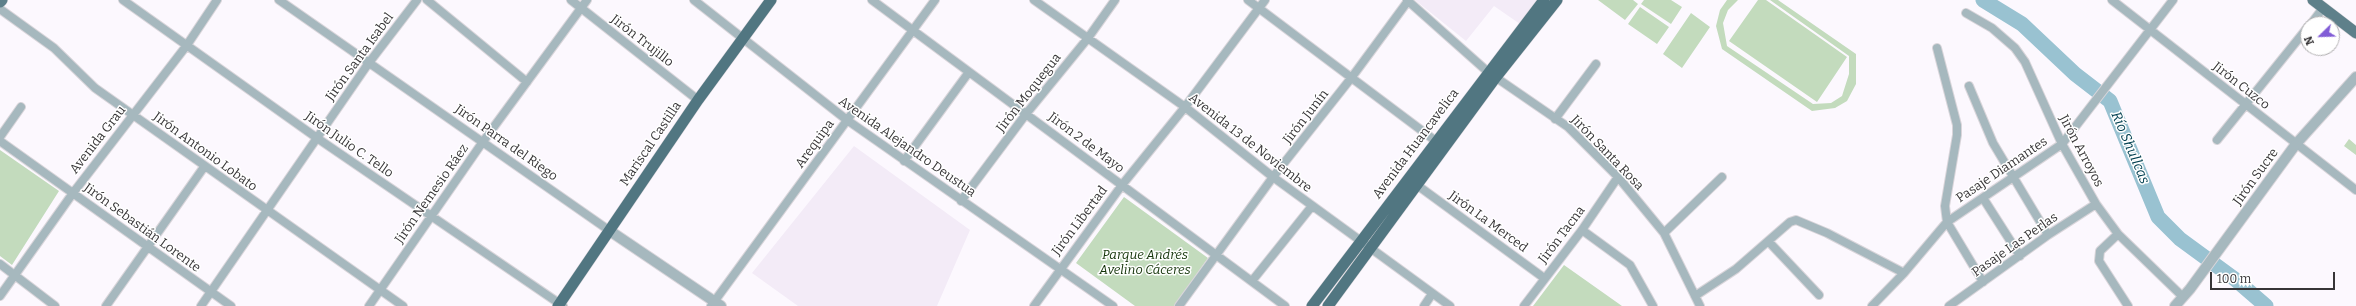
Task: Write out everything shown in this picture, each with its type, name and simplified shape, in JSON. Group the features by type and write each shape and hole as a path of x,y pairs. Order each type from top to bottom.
{"highway":[{"name":"Mariscal Castilla","path":"560,305 698,100 771,0"},
{"name":"Avenida Huancavelica","path":"1312,306 1360,240 1440,145 1492,75 1544,0"},
{"name":"Avenida Huancavelica","path":"1492,75 1557,0"},
{"name":"Avenida Huancavelica","path":"1328,306 1417,185 1440,145"}],"main road":[{"path":"2313,0 2356,33"}],"street":[{"name":"Jirón Julio C. Tello","path":"123,0 317,138 560,305"},
{"name":"Avenida Grau","path":"0,296 73,192 187,45 217,0"},
{"name":"Jirón Parra del Riego","path":"279,0 368,64 610,230 715,305"},
{"name":"Jirón Santa Isabel","path":"201,306 368,64 417,0"},
{"path":"427,0 526,82"},
{"name":"Jirón Trujillo","path":"571,0 698,100"},
{"name":"Jirón Nemesio Ráez","path":"369,306 482,143 587,0"},
{"name":"Avenida Alejandro Deustua","path":"694,0 847,120 961,201 1060,268 1112,306"},
{"name":"Jirón 2 de Mayo","path":"872,0 1285,306"},
{"name":"Arequipa","path":"715,305 935,0"},
{"name":"Avenida 13 de Noviembre","path":"1034,0 1185,107 1273,177 1450,306"},
{"name":"Jirón Moquegua","path":"961,201 1026,114 1088,38 1116,0"},
{"path":"1248,0 1352,77 1440,145"},
{"name":"Jirón Libertad","path":"1034,306 1060,268 1122,185 1185,107 1265,0"},
{"name":"Jirón Cuzco","path":"2112,0 2356,190"},
{"name":"Pasaje Diamantes","path":"1872,306 1904,273 1947,222 2062,144 2173,0"},
{"name":"Jirón Santa Rosa","path":"1408,1 1492,75 1568,127 1618,177 1664,233 1700,306"},
{"name":"Jirón Junín","path":"1179,306 1273,177 1352,77 1408,1"},
{"name":"Jirón Antonio Lobato","path":"0,8 54,48 95,88 266,211 403,306"},
{"path":"2316,16 2323,8"},
{"name":"Jirón Arroyos","path":"1966,13 1992,28 2018,51 2062,144 2096,204 2118,234 2183,297"},
{"path":"2217,140 2300,37"},
{"name":"Pasaje Diamantes","path":"1937,48 1957,125 1957,135 1945,206 1947,222"},
{"path":"1556,119 1596,64"},
{"path":"904,161 970,72"},
{"name":"Jirón Sucre","path":"2176,306 2241,221 2296,144 2356,77"},
{"path":"1969,86 1993,143 2012,178 2048,235"},
{"path":"0,137 21,107"},
{"name":"Jirón Sebastián Lorente","path":"0,140 73,192 147,248 231,306"},
{"path":"106,306 204,167"},
{"name":"Jirón Tacna","path":"1524,306 1582,230 1618,177"},
{"path":"1664,233 1722,177"},
{"name":"Jirón La Merced","path":"1417,185 1544,278"},
{"path":"1982,198 2020,256"},
{"name":"Pasaje Las Perlas","path":"1949,306 2048,235 2096,204"},
{"path":"1252,281 1312,206"},
{"path":"1695,296 1736,269 1769,242 1790,222 1800,221 1860,249 1904,273"},
{"path":"1947,222 1984,282"},
{"path":"1582,230 1630,265 1653,306"},
{"path":"2118,234 2100,251 2098,261 2128,306"},
{"path":"1769,242 1819,295"},
{"path":"0,264 55,306"},
{"path":"1424,306 1432,294"}],"shaded area":[{"path":"1415,0 1538,0 1520,24 1494,6 1466,41"},
{"path":"854,146 970,230 937,306 798,306 752,273"}],"green space":[{"path":"1598,0 1633,0 1638,4 1625,20"},
{"path":"1644,0 1671,0 1682,7 1671,24 1641,4"},
{"path":"1727,0 1738,0 1728,10 1723,23 1727,46 1813,104 1831,103 1842,96 1849,74 1849,56 1770,0 1778,0 1856,54 1856,84 1847,101 1835,108 1812,111 1722,49 1716,26 1720,10"},
{"path":"1758,0 1766,0 1847,57 1817,102 1729,41"},
{"path":"1640,7 1669,27 1657,44 1628,24"},
{"path":"1691,13 1710,27 1682,68 1663,54"},
{"path":"2349,139 2356,145 2356,155 2344,146"},
{"path":"0,150 59,191 12,265 0,256"},
{"name":"Parque Andrés Avelino Cáceres","path":"1124,197 1208,258 1174,306 1135,306 1076,263"},
{"path":"1564,265 1622,306 1533,306"}],"waterway":[{"name":"Río Shullcas","path":"1983,0 2022,24 2075,74 2110,101 2158,217 2180,239 2236,280 2266,306"}]}
